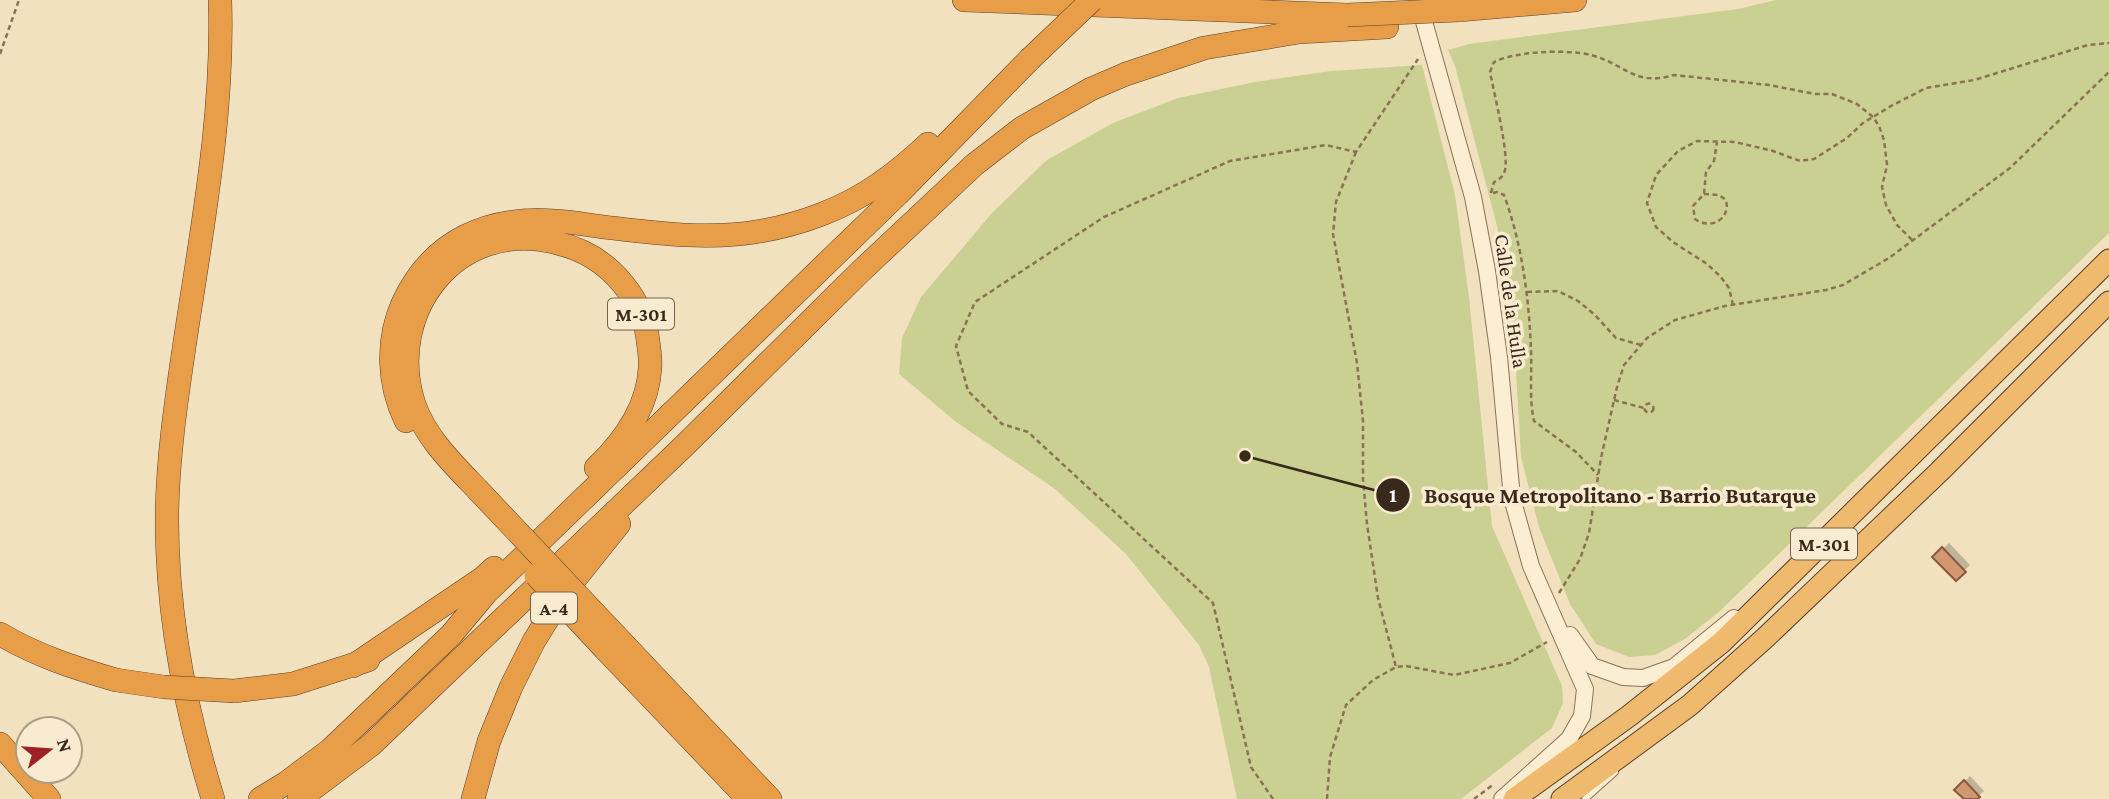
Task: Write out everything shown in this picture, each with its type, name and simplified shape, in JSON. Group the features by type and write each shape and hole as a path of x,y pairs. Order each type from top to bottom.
{"highway":[{"path":"213,799 194,732 176,650 169,588 167,511 173,425 210,174 218,96 220,0"},
{"path":"964,0 1345,22"},
{"path":"293,791 330,750 451,635 486,593 898,194 1024,65 1092,0"},
{"path":"260,799 293,791 371,745 684,446 908,227 974,165 1022,128 1091,89 1164,60 1204,48 1345,22 1575,0"},
{"name":"M-301","path":"748,799 610,642 472,495 433,463 401,412 394,388 392,336 399,312 413,281 453,242 479,229 508,222 554,220 675,235 723,237 763,231 842,206 878,185 940,134 981,94 1024,65"},
{"name":"M-301","path":"353,666 483,578 602,463 630,428 644,403 650,367 647,328 632,295 611,270 568,245 544,239 512,239 483,246 458,260 436,279 417,308 408,339 407,374 415,406 431,436 472,495"},
{"name":"M-301","path":"1514,799 1629,716 1721,643 2109,260"},
{"name":"M-301","path":"1562,799 1690,705 1766,638 2109,302"},
{"name":"A-4","path":"473,799 489,741 534,641 563,594 684,446"},
{"path":"0,634 26,650 66,666 116,680 164,687 234,691 293,684 353,666 410,642 486,593"},
{"name":"M-301","path":"610,642 770,799"},
{"path":"0,744 49,799"}],"street":[{"name":"Calle de la Hulla","path":"1418,0 1473,197 1488,271 1512,498 1531,566 1551,609"},
{"path":"1551,609 1592,666 1623,677 1643,678 1674,667 1827,540"},
{"path":"1502,799 1569,739 1582,716 1585,689 1551,609"}],"lane":[{"path":"1633,756 1690,705"},
{"path":"1586,799 1623,765"}],"path":[{"path":"0,54 19,0"},
{"path":"1396,667 1378,598 1363,479 1363,421 1357,363 1333,234 1336,202 1356,152 1430,42"},
{"path":"1732,305 1729,288 1720,276 1656,228 1647,203 1656,175 1678,151 1697,141 1735,142 1800,161 1814,159 1847,138 1863,123 1926,88 1974,80 2088,45 2109,43"},
{"path":"1491,193 1494,182 1502,178 1505,169 1503,141 1490,72 1494,62 1506,56 1570,52 1591,55 1647,79 1662,79 1674,75 1769,85 1815,94 1832,94 1857,104 1873,117 1884,140 1887,164 1882,187 1886,205 1897,225 1912,240"},
{"path":"1551,609 1562,585 1580,559 1589,533 1598,475 1624,365 1647,338 1675,320 1732,305 1843,285 1889,258 2010,168 2109,72"},
{"path":"1704,194 1719,195 1726,200 1728,206 1724,218 1711,224 1701,224 1695,219 1693,206 1704,194 1706,172 1714,161 1717,142"},
{"path":"1273,799 1251,766 1213,603 1028,432 1002,424 968,391 956,346 975,302 1104,216 1230,161 1326,145 1356,152"},
{"path":"1473,197 1497,192 1504,195 1510,211 1527,292 1532,355 1530,404 1534,421 1576,452 1598,475"},
{"path":"1527,292 1558,290 1595,315 1616,338 1641,345"},
{"path":"1614,400 1644,408"},
{"path":"1327,799 1331,757 1346,705 1373,680 1396,667 1406,666 1454,676 1510,663 1562,634"},
{"path":"1474,799 1494,783"}],"green space":[{"path":"1776,0 2109,0 2109,233 1720,611 1685,639 1655,655 1629,657 1596,644 1570,604 1539,527 1521,457 1513,320 1497,226 1455,66 1448,50 1469,44 1738,9"},
{"path":"1422,65 1455,195 1469,297 1492,526 1562,686 1563,703 1552,728 1461,799 1237,799 1209,667 1199,645 1126,554 1055,489 956,422 899,374 902,338 921,297 992,213 1047,160 1113,123 1178,98 1255,82 1331,71"}],"building":[{"path":"1942,547 1966,572 1956,581 1932,557"},
{"path":"1964,780 1980,797 1978,799 1964,799 1954,790"}],"place":[{"name":"Bosque Metropolitano - Barrio Butarque","path":"1245,456"}]}
